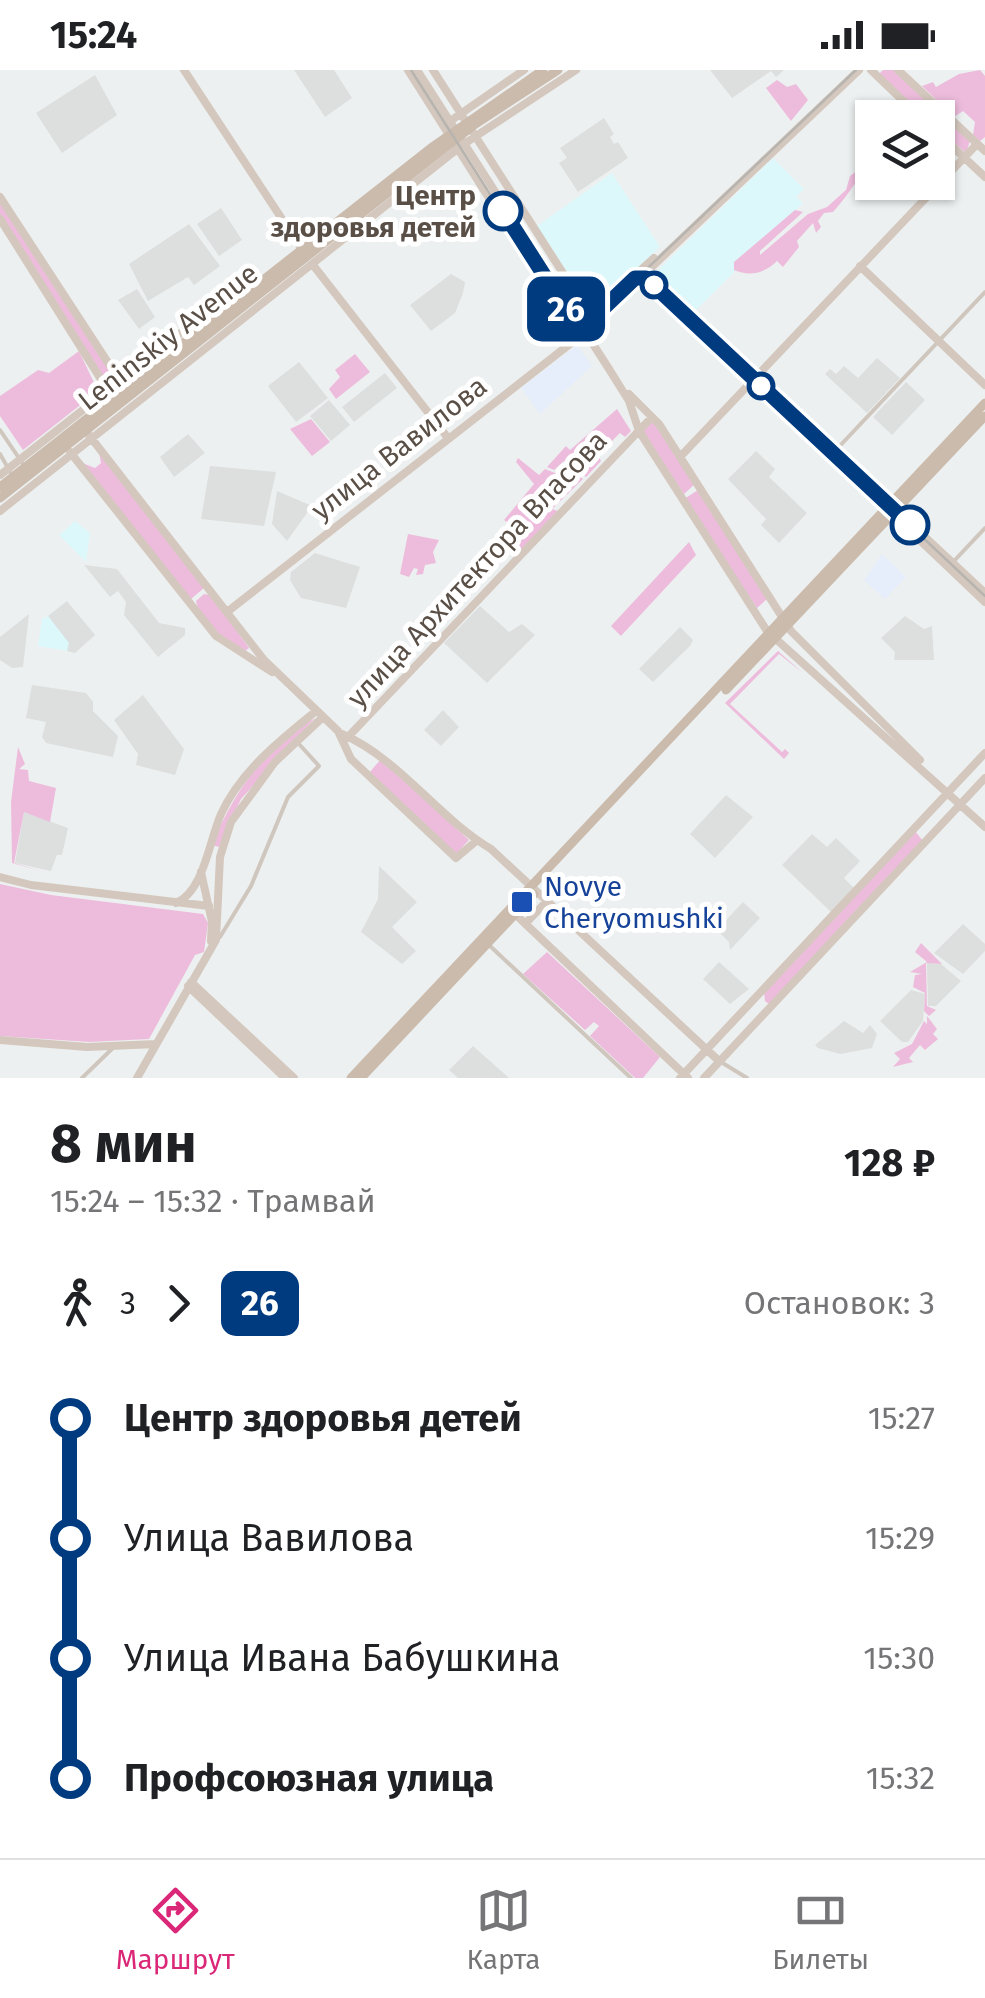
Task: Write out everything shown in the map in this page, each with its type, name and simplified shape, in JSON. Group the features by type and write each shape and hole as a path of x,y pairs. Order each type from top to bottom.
{"main road":[{"name":"Leninskiy Avenue","path":"0,498 71,454 304,254 543,70"},
{"name":"Leninskiy Avenue","path":"0,487 19,459 342,228 459,131 558,70"},
{"path":"361,1078 391,1041 936,462 985,403"},
{"path":"954,442 985,416"},
{"path":"351,1078 489,944 514,912"}],"street":[{"path":"184,70 304,254 447,437"},
{"path":"408,70 459,131"},
{"path":"419,70 629,400 639,431 755,613 773,635 985,824"},
{"path":"433,70 459,131 499,206 567,321 585,329"},
{"path":"0,512 366,223 524,70"},
{"path":"459,131 519,107 576,70"},
{"name":"улица Вавилова","path":"226,611 585,329 852,70"},
{"name":"улица Вавилова","path":"642,274 860,70"},
{"path":"680,457 964,157 981,148 898,70"},
{"path":"876,72 903,100"},
{"path":"501,107 519,107"},
{"path":"955,149 985,177"},
{"path":"0,196 124,383 205,314"},
{"path":"499,206 630,396 652,417 680,457 785,623 912,756"},
{"path":"0,219 109,395"},
{"path":"342,228 366,223"},
{"path":"860,266 985,385"},
{"path":"642,274 985,593"},
{"path":"835,451 985,292"},
{"path":"753,379 835,451 985,602"},
{"name":"улица Архитектора Власова","path":"280,677 346,742 652,417"},
{"path":"0,430 19,459"},
{"path":"90,439 280,677"},
{"path":"71,454 216,636 280,677"},
{"path":"1,456 19,459"},
{"path":"0,474 11,472 1,456"},
{"path":"680,496 697,485"},
{"path":"953,562 985,528"},
{"path":"190,604 206,592 212,593"},
{"path":"755,613 771,602"},
{"path":"790,649 795,649 800,640"},
{"path":"238,651 248,651 252,644"},
{"path":"207,955 220,857 242,802 319,714"},
{"path":"194,904 190,901 192,892 207,850 239,785 288,730 319,714"},
{"path":"358,728 369,744 475,842 491,849 706,1050 746,1078"},
{"path":"137,1078 151,1044 252,886 288,797 318,766 296,740"},
{"path":"369,744 358,740 346,742 362,770 456,858 475,842"},
{"path":"514,912 684,1077 985,753"},
{"path":"362,770 382,756"},
{"path":"704,1078 985,778"},
{"path":"920,823 929,837"},
{"path":"913,830 929,837"},
{"path":"207,850 216,848 220,857"},
{"path":"201,868 222,929"},
{"path":"0,877 21,884 194,904 213,912"},
{"path":"176,903 192,892"},
{"path":"526,923 548,900"},
{"path":"489,944 631,1078"},
{"path":"190,984 294,1078"},
{"path":"225,1017 285,1078"},
{"path":"0,1040 151,1044"},
{"path":"82,1078 115,1046"}],"shaded area":[{"path":"294,70 334,70 352,98 325,117"},
{"path":"710,70 783,71 776,77 771,71 732,98"},
{"path":"894,70 926,100 907,100 879,74"},
{"path":"980,70 985,76 985,137 980,141 973,135 975,122 963,111 955,116 955,100 936,100 922,86 933,82 936,87 959,74"},
{"path":"95,75 117,115 62,153 36,113"},
{"path":"777,80 787,87 796,84 808,100 791,121 766,88"},
{"path":"604,118 614,134 610,137 614,144 618,142 628,158 578,192 559,163 567,158 560,148"},
{"path":"955,127 970,141 966,153 955,144"},
{"path":"773,158 804,189 796,197 803,203 693,313 654,274"},
{"path":"855,172 855,184 844,199 833,212 824,213 816,233 813,223 797,241 799,247 783,267 777,261 757,273 734,270 734,262 795,210 803,212 760,255 808,214 827,207 846,190"},
{"path":"612,173 660,247 592,310 537,226"},
{"path":"0,198 115,377 106,384 0,217"},
{"path":"221,208 242,240 219,256 197,224"},
{"path":"189,224 220,266 194,285 188,277 148,301 129,264"},
{"path":"451,274 465,282 463,293 455,313 431,331 410,305"},
{"path":"137,289 155,317 139,329 118,300"},
{"path":"577,345 592,366 540,414 521,388"},
{"path":"79,351 98,391 23,450 0,416 0,396 38,370 49,373"},
{"path":"355,354 370,372 336,399 329,389 340,377 335,370"},
{"path":"877,358 900,378 867,413 825,374 830,369 836,374 844,366 858,378"},
{"path":"299,362 328,398 296,422 268,386"},
{"path":"385,373 397,388 354,422 342,407"},
{"path":"906,382 925,400 892,435 873,417"},
{"path":"329,400 350,425 331,441 310,416"},
{"path":"617,409 631,431 625,437 620,433 598,455 601,461 586,477 564,461 554,470 547,467 566,446 570,450"},
{"path":"311,419 330,442 312,456 290,429"},
{"path":"653,422 695,484 684,494 642,430"},
{"path":"188,434 205,453 174,477 160,457"},
{"path":"756,451 775,469 769,477 807,513 779,543 761,525 766,519 728,479"},
{"path":"99,452 204,588 191,599 80,462 95,468 101,463"},
{"path":"518,458 539,475 545,469 555,473 564,465 583,479 552,509 558,511 518,553 511,550 524,534 504,520 534,484 516,462"},
{"path":"210,466 276,472 264,526 201,519"},
{"path":"698,490 767,599 757,608 684,499"},
{"path":"277,491 312,506 287,541 272,524"},
{"path":"75,521 90,533 86,562 59,535"},
{"path":"408,534 439,540 433,552 436,563 425,565 423,574 416,575 418,569 414,568 409,577 400,574"},
{"path":"689,542 696,555 621,636 611,626"},
{"path":"315,553 360,567 346,608 301,598 290,580 291,572"},
{"path":"882,554 906,577 885,599 864,580"},
{"path":"84,565 117,569 159,623 185,628 185,635 158,657 124,615 126,602 118,591 110,597"},
{"path":"204,594 211,595 249,648 245,651 208,624 196,601"},
{"path":"67,601 95,635 75,653 67,651 68,643 48,616"},
{"path":"480,606 509,632 522,624 535,635 487,683 444,643"},
{"path":"29,614 23,667 12,668 0,660 0,637"},
{"path":"48,616 69,643 67,651 38,646 42,619"},
{"path":"905,616 924,629 932,626 934,660 894,660 895,652 881,638"},
{"path":"680,627 693,640 653,682 639,669"},
{"path":"778,651 803,673 779,654 730,704 782,752 785,749 789,753 784,759 725,703"},
{"path":"32,685 86,693 93,702 93,711 118,736 113,757 46,743 42,737 46,722 26,718"},
{"path":"143,695 184,749 175,775 136,765 138,754 114,720"},
{"path":"443,710 459,727 441,746 424,730"},
{"path":"315,718 241,799 219,847 212,845 253,772 281,742"},
{"path":"18,747 25,764 19,769 28,770 29,781 56,788 50,822 24,812 14,863 44,872 12,863 11,802"},
{"path":"381,759 469,840 456,854 369,773"},
{"path":"726,795 753,817 715,858 690,834"},
{"path":"24,812 68,828 62,855 57,855 51,871 15,863"},
{"path":"915,831 923,841 769,1004 765,1001 764,993"},
{"path":"812,834 827,847 836,838 860,861 844,878 854,888 831,912 782,865"},
{"path":"379,866 417,902 392,927 416,951 402,964 361,932 378,899"},
{"path":"0,884 51,895 203,914 208,923 204,952 195,955 149,1039 89,1042 0,1036"},
{"path":"743,902 760,918 730,950 729,942 717,930"},
{"path":"963,924 985,944 985,951 963,974 934,953"},
{"path":"921,943 942,964 926,963 927,1006 936,1010 929,1016 924,1011 925,993 913,987 915,975 922,974 910,972 927,962 915,952"},
{"path":"547,952 660,1057 643,1078 635,1078 590,1036 599,1026 594,1022 585,1030 523,974"},
{"path":"719,962 749,989 730,1004 703,979"},
{"path":"927,963 941,964 961,981 936,1006 928,1006"},
{"path":"911,990 925,994 923,1021 908,1042 902,1042 880,1021"},
{"path":"927,1016 937,1029 933,1034 938,1039 925,1050 920,1045 909,1058 913,1062 893,1067 900,1059 894,1053 912,1044 924,1021 927,1024"},
{"path":"844,1021 863,1033 870,1025 877,1034 872,1048 840,1054 815,1045"},
{"path":"473,1046 509,1078 458,1078 449,1070"}],"tram line":[{"path":"411,70 567,315 580,324 592,321 856,70"},
{"name":"26","path":"503,211 572,319 591,320 635,278 646,278 910,525"},
{"path":"635,278 649,280 985,596"}],"place":[{"name":"Центр здоровья детей","path":"503,211"},
{"name":"Novye Cheryomushki","path":"522,902"}]}
